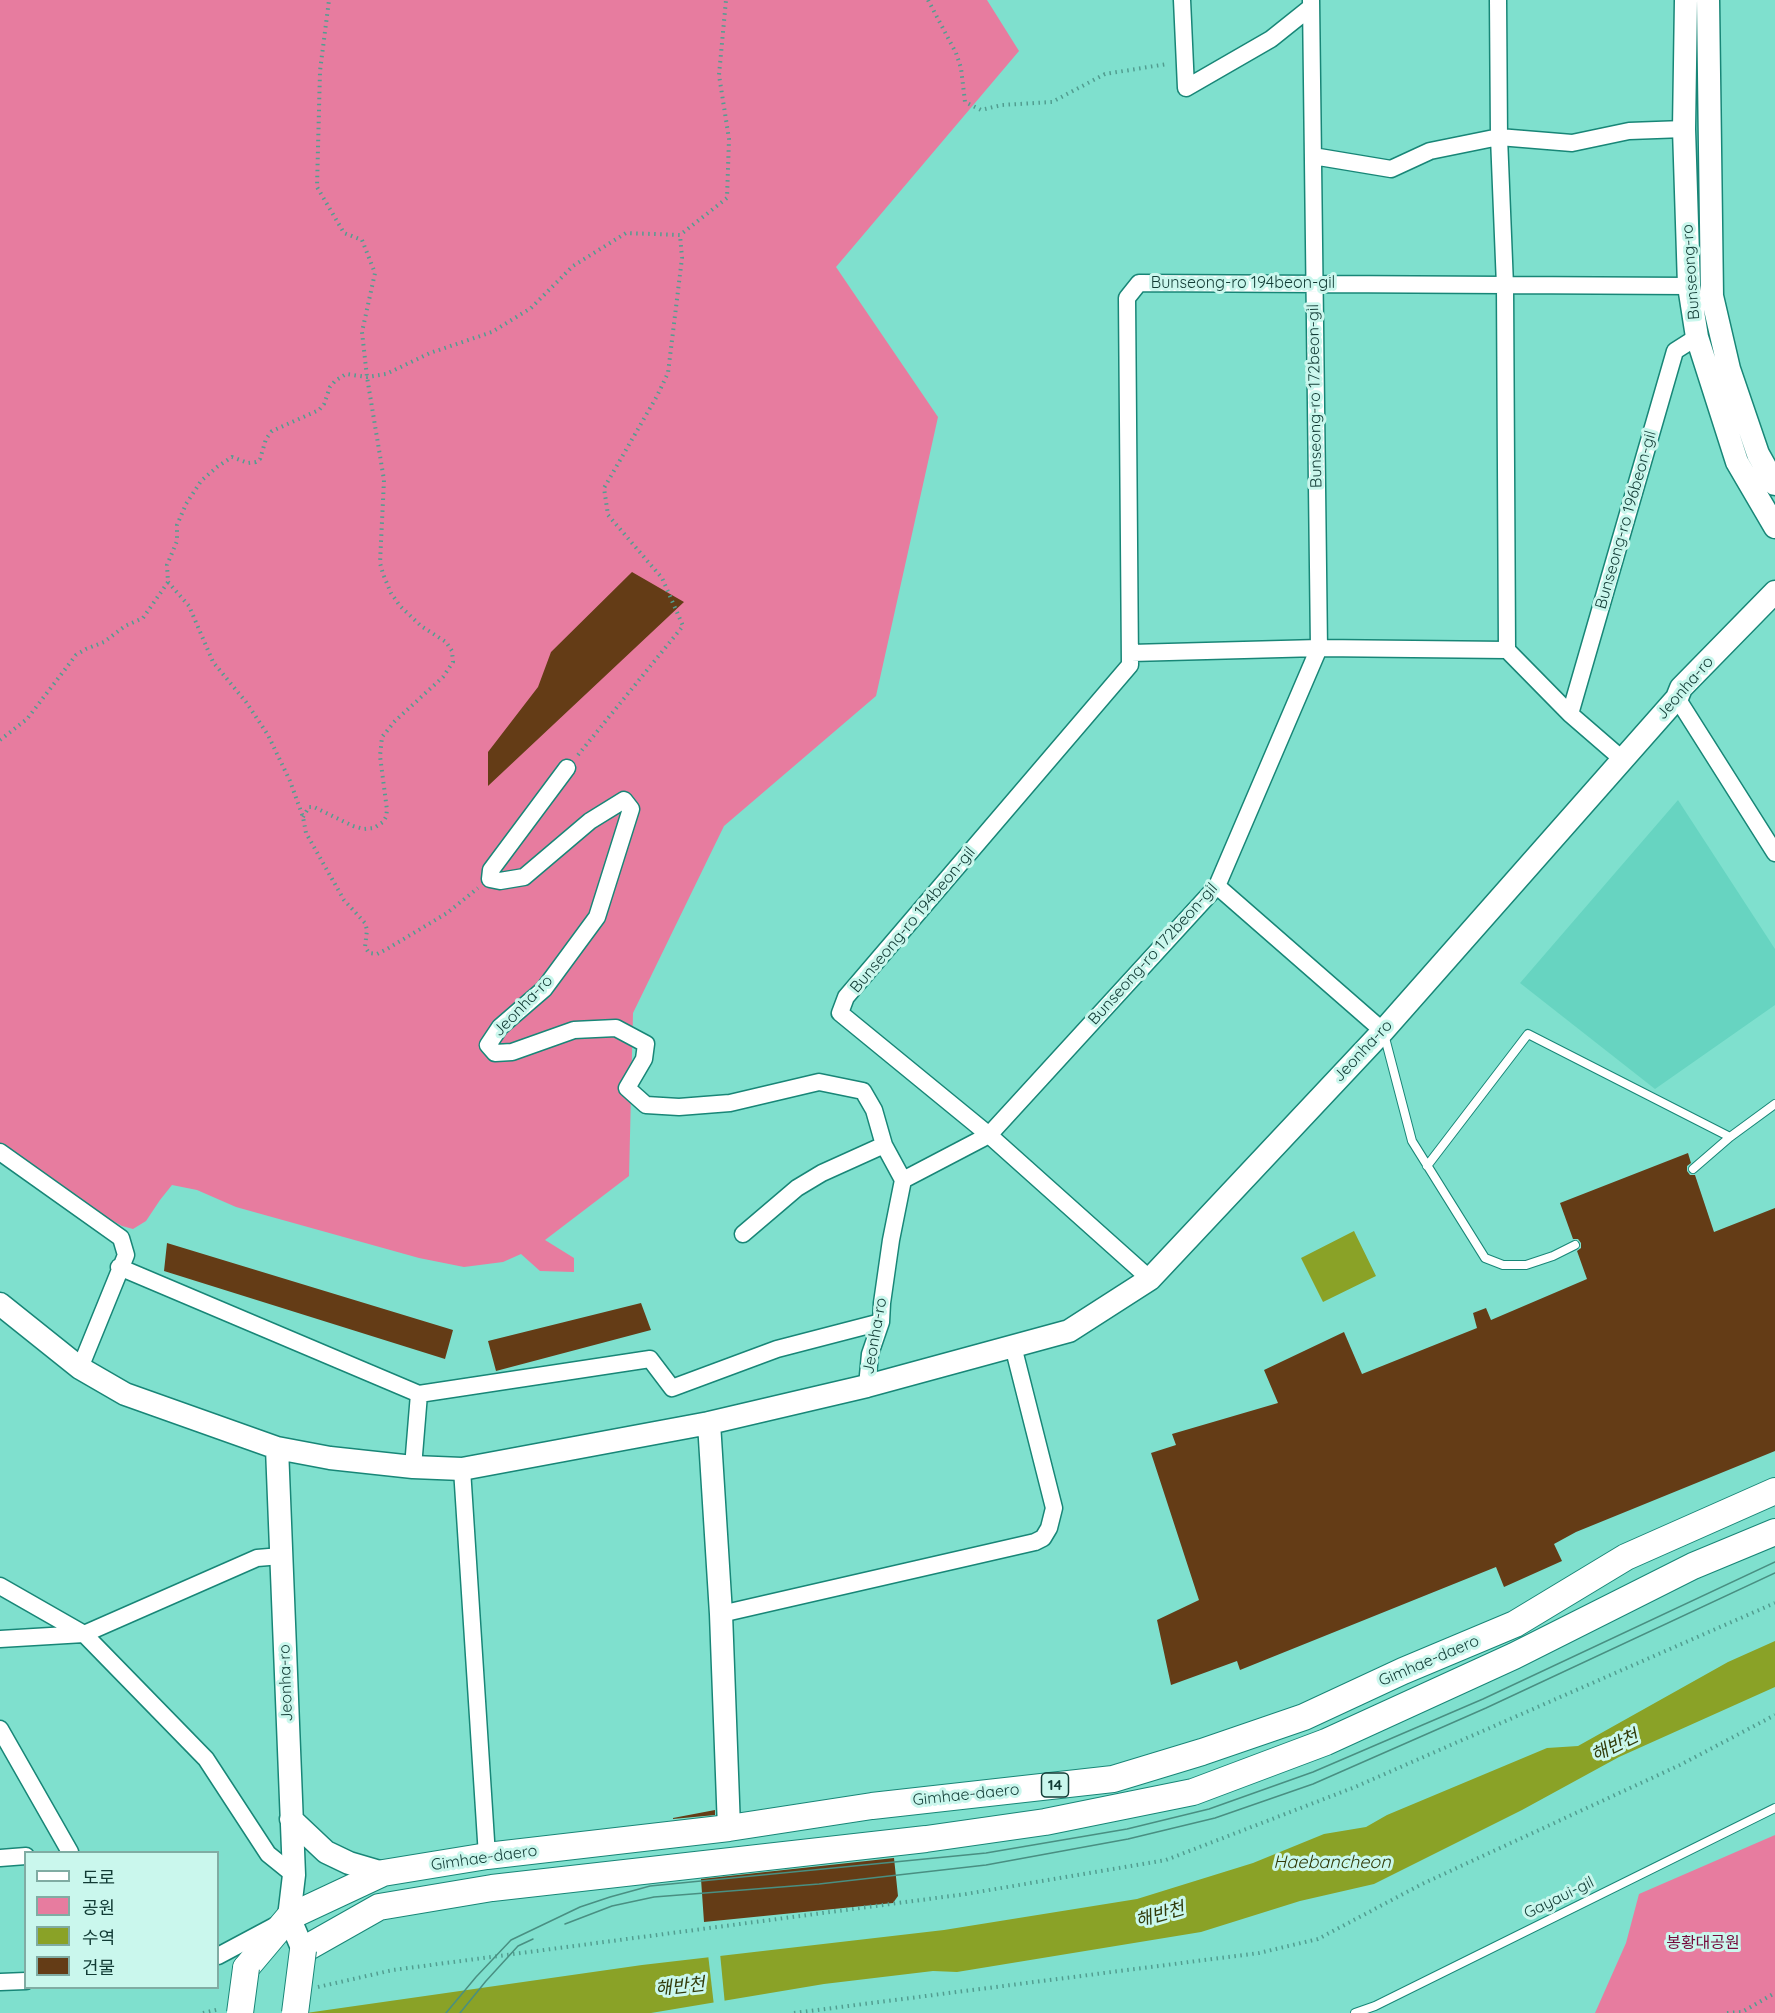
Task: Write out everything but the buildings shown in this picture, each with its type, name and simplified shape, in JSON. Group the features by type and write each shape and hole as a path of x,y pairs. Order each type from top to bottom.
{"main road":[{"name":"Bunseong-ro","path":"1686,0 1684,129 1689,286 1697,337 1737,462 1775,527"},
{"name":"Bunseong-ro","path":"1708,0 1712,297 1729,369 1758,454 1775,484"},
{"name":"Jeonha-ro","path":"0,1304 80,1368 125,1394 277,1448 330,1458 413,1467 462,1469 709,1423 867,1386 1069,1331 1150,1279 1383,1031 1677,698 1680,688 1775,592"},
{"path":"709,1423 721,1614 729,1828"},
{"name":"Jeonha-ro","path":"277,1448 294,1875 289,1917"},
{"name":"Gimhae-daero","path":"289,1917 383,1873 488,1856 729,1828 872,1806 1113,1779 1304,1717 1403,1671 1515,1624 1626,1557 1775,1491"},
{"name":"Gimhae-daero","path":"303,1950 379,1907 504,1887 950,1836 1045,1822 1194,1792 1326,1742 1514,1656 1693,1566 1775,1532"},
{"path":"291,1819 326,1852 349,1863 383,1873"},
{"path":"289,1917 303,1950 296,2013"},
{"name":"14","path":"240,2013 246,1968 289,1917"}],"street":[{"path":"1182,0 1186,88 1271,39 1311,3"},
{"path":"1498,0 1499,137 1505,286 1507,650 1570,714 1622,759"},
{"name":"Bunseong-ro 172beon-gil","path":"989,1136 1217,886 1319,648 1311,3"},
{"path":"1313,156 1391,169 1431,151 1499,137 1572,142 1629,131 1684,129"},
{"name":"Bunseong-ro 194beon-gil","path":"1150,1279 989,1136 840,1012 846,998 1130,665 1127,298 1138,283 1689,286"},
{"name":"Bunseong-ro 196beon-gil","path":"1570,714 1675,351 1697,337"},
{"path":"1131,653 1319,648 1507,650"},
{"path":"1677,698 1775,853"},
{"path":"490,879 491,870 567,768"},
{"name":"Jeonha-ro","path":"490,879 500,881 524,877 590,821 624,801 631,809 597,917 544,989 500,1027 488,1045 495,1053 512,1052 574,1029 616,1028 646,1044 644,1059 627,1088 646,1105 679,1107 730,1102 819,1083 863,1091 874,1110 884,1145 903,1180 889,1251 881,1322 870,1354 867,1386"},
{"path":"1217,886 1383,1031"},
{"path":"903,1180 989,1136"},
{"path":"743,1234 798,1188 822,1173 884,1145"},
{"path":"0,1152 121,1238 126,1255 119,1267 80,1368"},
{"path":"119,1267 419,1394 650,1359 672,1388 777,1349 881,1322"},
{"path":"721,1614 1035,1542 1043,1538 1049,1528 1054,1508 1013,1346"},
{"path":"413,1467 419,1394"},
{"path":"462,1469 488,1856"},
{"path":"0,1639 84,1634 257,1558 281,1556"},
{"path":"0,1586 84,1634 206,1759 268,1854 294,1875"},
{"path":"3,1738 68,1851"},
{"path":"0,1858 24,1856"},
{"path":"219,1955 289,1917"},
{"path":"0,1982 24,1981"}],"lane":[{"path":"1383,1031 1412,1141 1485,1258 1503,1265 1526,1265 1553,1256 1575,1245"},
{"path":"1427,1166 1528,1034 1730,1137"},
{"path":"1693,1169 1730,1137 1775,1104"},
{"name":"Gayaui-gil","path":"1355,2013 1375,2006 1775,1808"}],"path":[{"path":"303,817 309,807 314,807 364,829 374,828 383,822 387,810 380,756 382,737 395,721 443,677 453,662 452,651 446,642 421,627 400,606 391,593 383,574 380,551 385,501 384,480 362,332 375,273 362,240 344,233 317,187 320,71 329,0"},
{"path":"490,879 447,913 387,949 371,955 365,947 367,930 365,923 344,900 306,833 303,817 290,781 268,735 255,714 213,662 197,619 168,582 167,565 177,541 177,525 186,504 201,481 232,457 248,463 256,462 260,459 266,440 272,431 319,410 324,404 330,387 346,374 367,377 386,374 430,353 492,332 531,308 573,266 626,232 680,235 727,198 729,139 719,75 726,0"},
{"path":"928,0 956,53 961,68 964,102 981,110 1002,105 1052,102 1104,74 1185,60"},
{"path":"567,768 683,626 662,578 608,515 604,488 668,373 682,258 680,235"},
{"path":"0,740 27,719 76,655 104,642 125,626 143,618 168,582"},
{"path":"794,2013 1259,1953 1318,1939 1422,1884 1680,1765 1775,1715"},
{"path":"1726,2013 1742,2012 1775,1993"}],"shaded area":[{"path":"1678,800 1775,949 1775,1005 1655,1089 1520,983"}],"green space":[{"path":"0,0 987,0 1019,51 836,267 938,417 876,696 724,826 633,1013 629,1176 545,1240 574,1258 574,1272 540,1271 521,1254 503,1262 464,1267 419,1258 236,1207 197,1190 172,1185 146,1221 133,1229 122,1226 0,1159"},
{"name":"봉황대공원","path":"1775,1835 1775,2013 1595,2013 1626,1943 1639,1894"}],"water":[{"path":"1354,1231 1376,1276 1323,1302 1301,1258"},
{"name":"Haebancheon","path":"1775,1641 1775,1687 1619,1757 1522,1810 1374,1884 1300,1901 1201,1932 957,1972 933,1971 824,1984 651,2013 306,2013 642,1965 944,1930 1137,1899 1253,1863 1324,1834 1366,1827 1387,1815 1547,1748 1578,1746 1728,1662"}],"pier":[{"path":"720,1953 725,2005 714,2006 708,1954"}],"tram line":[{"path":"446,2013 511,1940 580,1907 650,1886 986,1853 1127,1829 1209,1809 1313,1772 1483,1699 1775,1562"},
{"path":"565,1924 612,1906 654,1897 819,1884 986,1865 1128,1839 1215,1818 1313,1784 1486,1708 1775,1573"},
{"path":"460,2013 518,1946 533,1939"}],"water label":[{"name":"해반천","path":"1615,1746"},
{"name":"해반천","path":"1160,1915"},
{"name":"해반천","path":"680,1987"}]}
